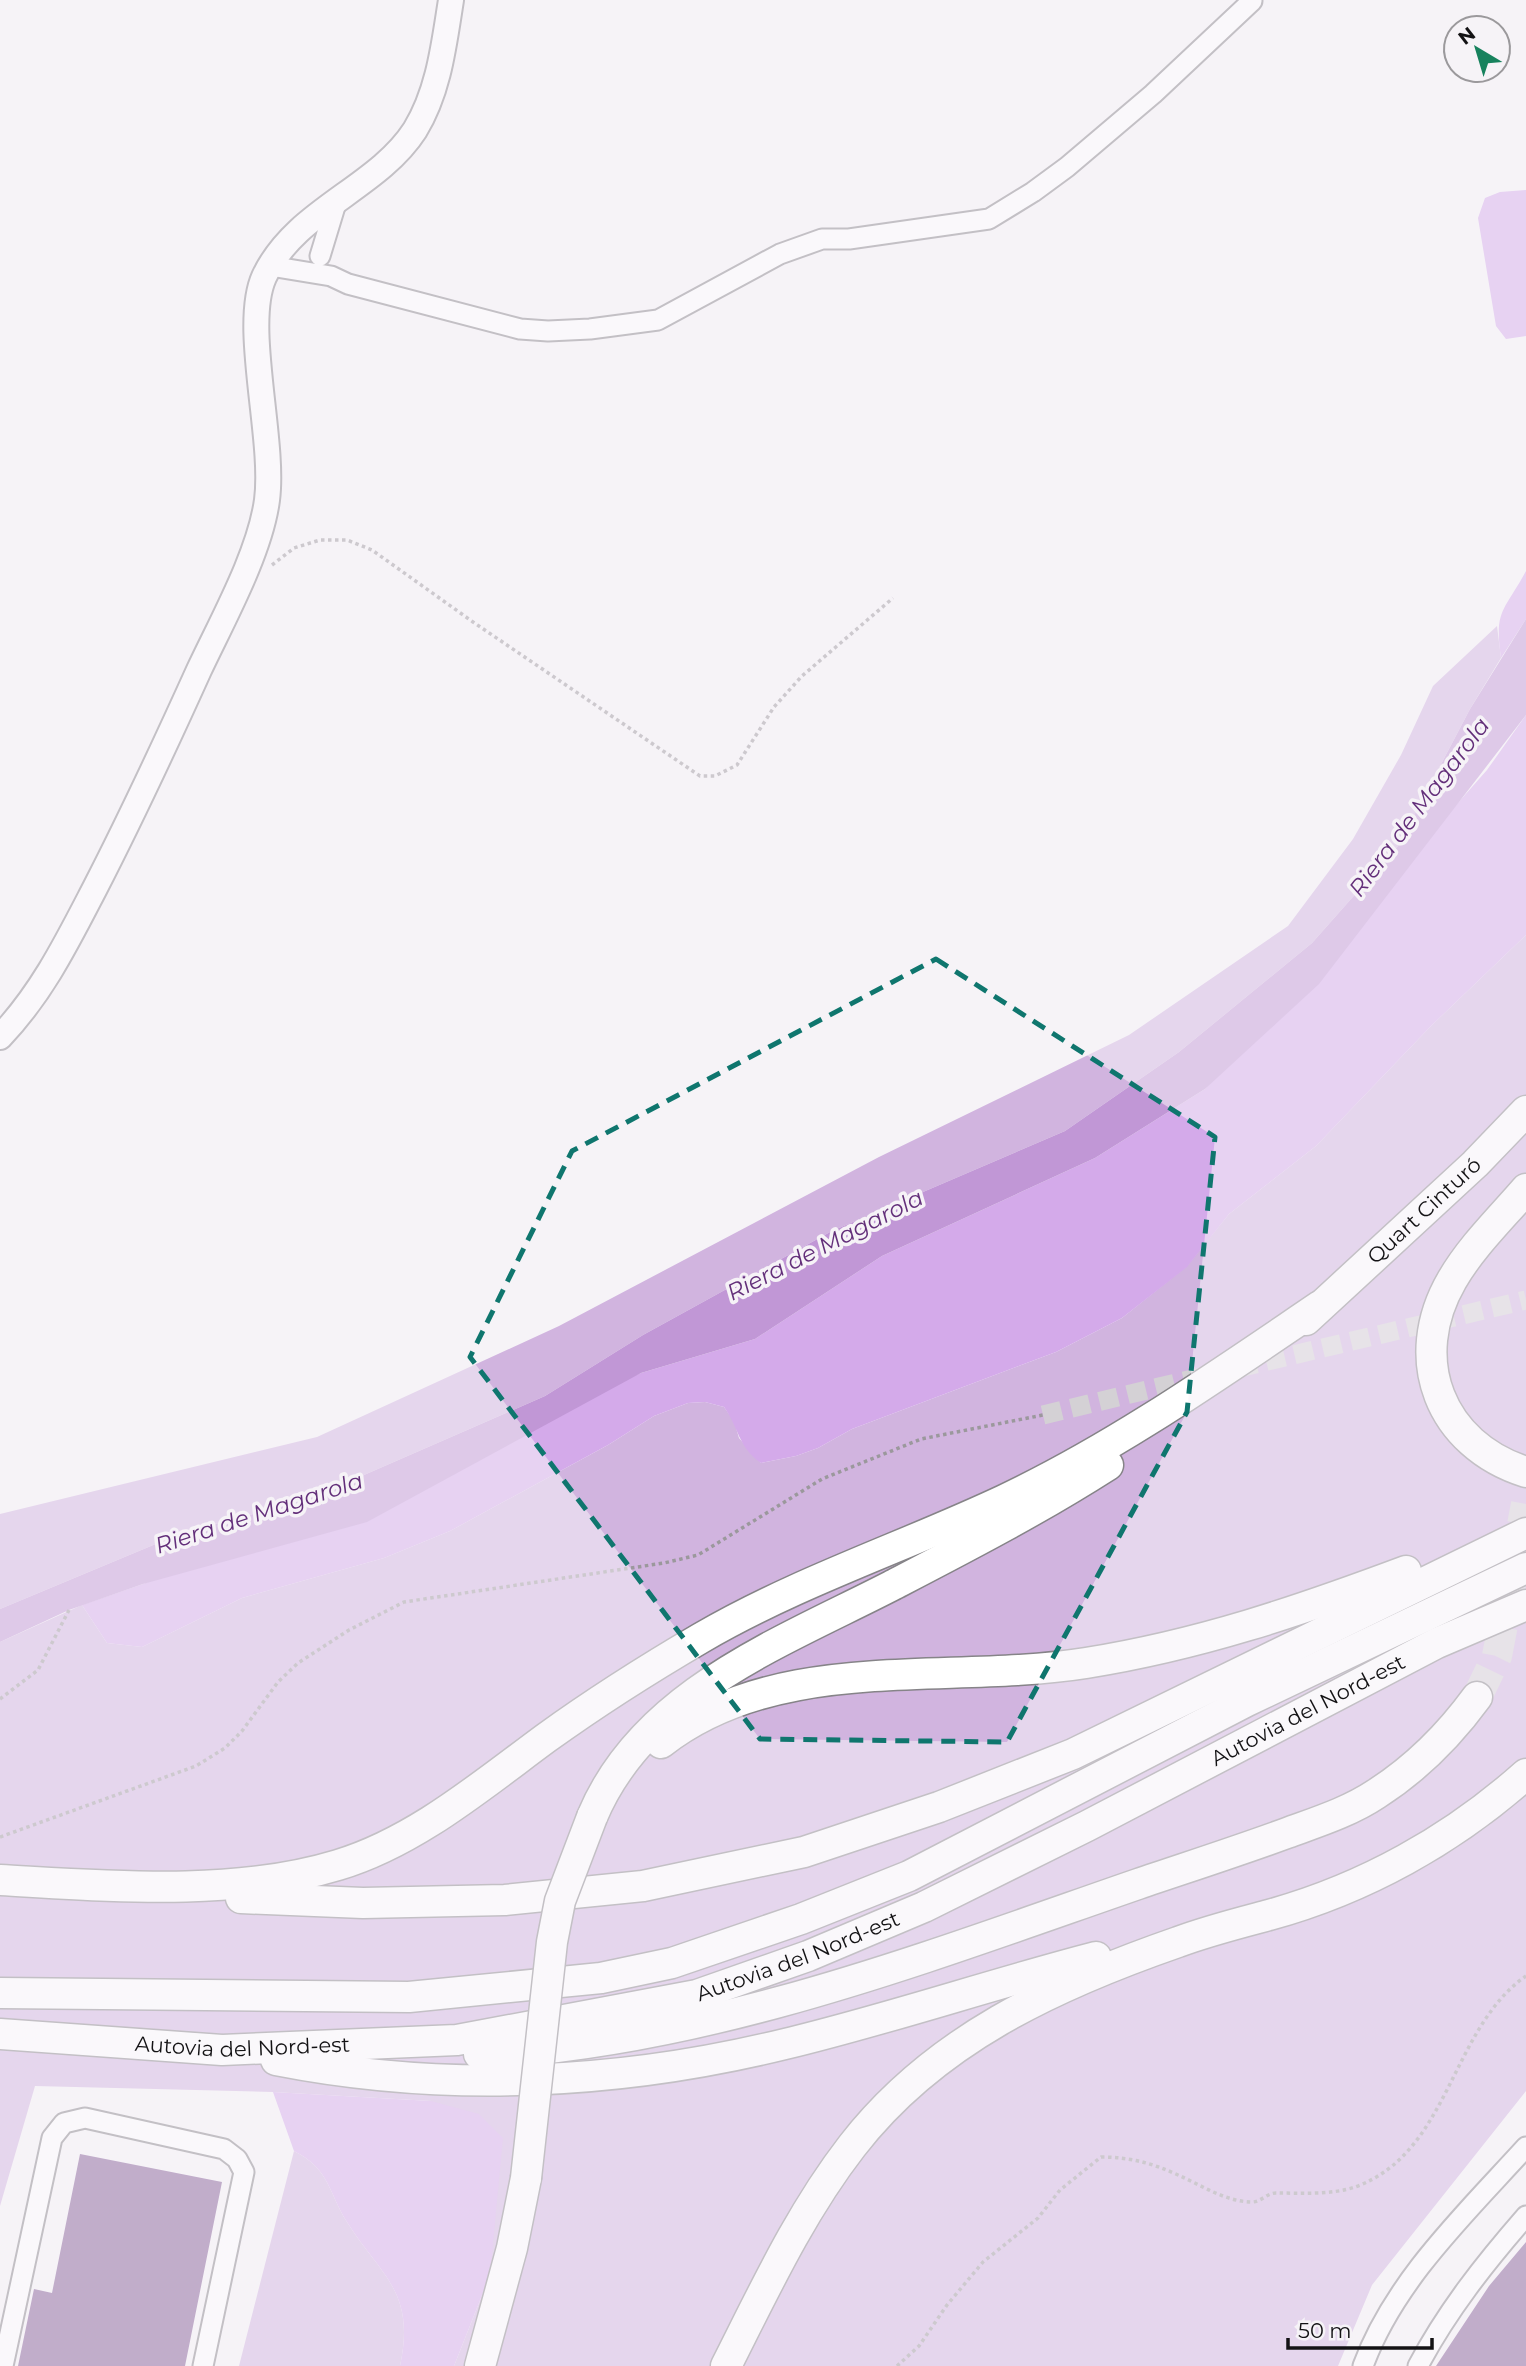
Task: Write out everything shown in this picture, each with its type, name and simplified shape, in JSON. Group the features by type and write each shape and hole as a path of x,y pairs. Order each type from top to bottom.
{"highway":[{"name":"Quart Cinturó","path":"1320,1306 1457,1182 1526,1111"},
{"path":"1526,1189 1450,1283 1438,1314 1430,1354 1437,1390 1457,1428 1498,1462 1526,1472"},
{"path":"480,2366 512,2248 526,2178 552,1942 564,1889 608,1782 626,1757 691,1695 768,1649 1034,1512 1166,1427 1265,1356 1320,1306"},
{"path":"0,1880 140,1887 281,1879 341,1864 385,1845 447,1810 614,1691 705,1636 783,1597 1006,1499 1078,1461 1222,1373 1320,1306"},
{"path":"592,1817 662,1742 702,1715 728,1703 773,1689 806,1683 1030,1671 1196,1642 1299,1611 1526,1521"},
{"path":"140,1887 172,1896 363,1903 505,1900 643,1886 804,1852 939,1807 1073,1754 1526,1533"},
{"name":"Autovia del Nord-est","path":"12,1994 409,1997 601,1978 672,1963 800,1919 909,1876 1247,1701 1526,1567"},
{"name":"Autovia del Nord-est","path":"0,2034 222,2050 457,2040 696,1995 752,1977 924,1907 1087,1826 1437,1643 1526,1605"},
{"path":"336,2046 398,2055 444,2056 546,2049 670,2029 810,1993 963,1945 1248,1848 1353,1807 1376,1794 1428,1752 1448,1733 1477,1696"},
{"path":"726,2366 788,2246 818,2195 859,2138 905,2088 944,2055 1013,2010 1178,1941 1315,1899 1399,1863 1454,1830 1526,1774"},
{"path":"222,2050 345,2074 422,2080 470,2082 600,2076 694,2063 785,2044 1024,1976 1124,1950 1178,1941"}],"main road":[{"path":"0,1037 36,996 81,915 151,776 238,586 266,505 271,472 261,383 258,305 262,281 270,266 300,231 394,153 414,132 428,106 442,59 451,0"}],"street":[{"path":"270,266 331,276 348,284 520,328 548,331 590,329 658,320 780,254 821,239 849,239 989,219 1067,167 1153,94 1252,1"},
{"path":"320,256 337,199"},
{"path":"300,231 320,256 331,276"},
{"path":"3,2366 52,2138 64,2123 85,2118 224,2149 237,2159 244,2172 203,2366"},
{"path":"1363,2366 1374,2335 1436,2246 1526,2147"},
{"path":"1418,2366 1437,2329 1488,2260 1526,2216"}],"path":[{"path":"238,586 250,582 294,548 334,539 359,544 386,557 473,622 701,776 715,776 737,765 774,707 802,676 855,634 893,598"},
{"path":"0,1837 196,1766 225,1748 242,1731 278,1682 298,1663 349,1630 404,1602 664,1563 698,1555 822,1479 922,1439 1043,1415"},
{"path":"0,1699 38,1670 69,1610"},
{"path":"897,2366 919,2346 947,2305 983,2263 1038,2218 1060,2190 1101,2157 1145,2161 1235,2201 1256,2202 1273,2193 1292,2195 1355,2187 1392,2166 1419,2137 1444,2100 1462,2057 1486,2019 1511,1987 1526,1976"}],"highlighted area":[{"path":"936,959 1215,1137 1187,1412 1007,1742 760,1739 470,1357 572,1151"}],"shaded area":[{"path":"1526,190 1526,336 1506,339 1496,326 1478,218 1485,198 1500,192"},
{"path":"1526,571 1526,619 1501,658 1500,620"},
{"path":"1497,626 1501,658 1470,709 1398,846 1312,943 1179,1052 1065,1131 832,1231 643,1335 545,1396 309,1499 182,1533 0,1609 0,1514 317,1437 559,1326 879,1157 1129,1035 1288,926 1353,839 1401,755 1433,686"},
{"path":"1526,715 1526,935 1431,1026 1316,1146 1229,1214 1187,1267 1122,1318 1056,1352 852,1429 818,1448 796,1456 761,1463 743,1444 724,1407 705,1402 688,1403 654,1416 608,1445 450,1531 384,1558 242,1598 142,1647 107,1643 82,1605 143,1584 641,1373 755,1339 882,1256 1095,1158 1205,1089 1487,770"},
{"path":"1526,935 1526,2091 1372,2285 1338,2366 454,2366 490,2275 431,2101 273,2092 35,2086 0,2206 0,1642 82,1605 107,1643 142,1647 242,1598 384,1558 450,1531 608,1445 654,1416 688,1403 705,1402 724,1407 734,1421 739,1438 761,1463 796,1456 818,1448 852,1429 1056,1352 1122,1318 1187,1266 1229,1214 1316,1146 1431,1026"},
{"path":"273,2092 431,2101 479,2114 503,2138 490,2275 454,2366 400,2366 404,2340 403,2319 392,2286 347,2222 322,2173 294,2151"},
{"path":"294,2151 322,2173 347,2222 392,2286 403,2319 404,2340 400,2366 239,2366"}],"water":[{"name":"Riera de Magarola","path":"1526,619 1526,715 1319,984 1205,1089 1095,1158 882,1256 755,1339 641,1373 367,1522 143,1584 69,1610 0,1642 0,1609 182,1533 309,1499 545,1396 643,1335 832,1231 1065,1131 1179,1052 1312,943 1398,846 1470,709"}],"building":[{"path":"80,2154 222,2182 185,2366 18,2366 34,2289 52,2293"},
{"path":"1526,2242 1526,2366 1436,2366 1489,2286"}],"tunnel":[{"path":"1238,1368 1526,1300"},
{"path":"1043,1415 1205,1376"},
{"path":"1477,1697 1497,1656 1526,1504"}]}
